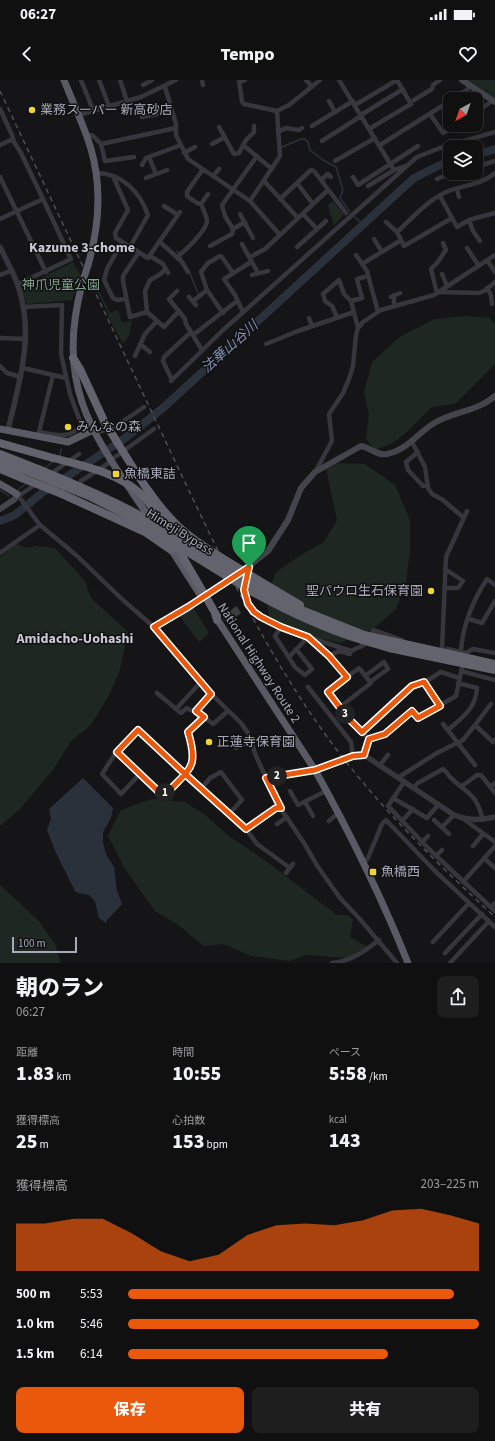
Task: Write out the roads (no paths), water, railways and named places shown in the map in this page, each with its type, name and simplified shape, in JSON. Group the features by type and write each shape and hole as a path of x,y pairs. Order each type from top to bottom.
{"highway":[{"name":"National Highway Route 2","path":"64,80 87,136 96,173 98,207 96,231 74,321 73,358 78,391 94,433 203,596"},
{"path":"73,358 80,369 105,423 148,489 175,522 196,541 254,585"},
{"path":"0,429 68,442 94,433"},
{"path":"0,444 96,470 122,480 141,494 151,505 165,526 203,596 217,616 217,620"},
{"path":"0,454 35,471"},
{"path":"0,461 35,471"},
{"path":"0,469 62,494 145,532 171,550"},
{"name":"Himeji Bypass","path":"35,471 74,483 140,515 254,585 299,609 360,636 472,662 495,670"},
{"path":"0,484 19,496"},
{"name":"National Highway Route 2","path":"217,620 315,770 364,862 408,963"},
{"name":"Himeji Bypass","path":"472,662 495,664"}],"main road":[{"path":"462,80 493,101"},
{"path":"203,596 230,581 268,551 277,540 288,520 301,488 314,472 361,446 367,447 380,454 387,454 401,450 425,430 440,420 474,409 495,396"},
{"path":"0,509 19,496"}],"street":[{"path":"81,80 93,110"},
{"path":"99,80 109,106"},
{"path":"120,80 127,101"},
{"path":"143,85 152,80"},
{"path":"245,80 239,81 242,102 244,104 277,111 289,105 320,80"},
{"path":"306,80 312,87"},
{"path":"339,80 394,170"},
{"path":"312,126 335,112 397,80 411,104 369,129"},
{"path":"414,100 426,94 432,89 433,85 440,80"},
{"path":"79,115 141,97 165,87 174,81"},
{"path":"464,92 470,85"},
{"path":"165,87 176,128 176,135 188,159 250,201 280,235"},
{"path":"322,141 344,129 361,115 403,89"},
{"path":"329,101 335,112"},
{"path":"483,107 493,101"},
{"path":"380,145 443,106"},
{"path":"0,109 71,260 18,284"},
{"path":"142,117 172,111"},
{"path":"250,201 280,156 277,111"},
{"path":"430,114 443,133 445,132"},
{"path":"218,127 234,154 239,153 243,145 254,132 254,126"},
{"path":"101,144 176,128"},
{"path":"278,132 286,128 298,130 302,128"},
{"path":"237,301 209,325 192,334 164,357 163,361 172,380 243,312 406,166 424,153 495,132"},
{"path":"87,136 92,135 101,144 105,161 134,156"},
{"path":"0,145 13,138"},
{"path":"212,144 225,138"},
{"path":"335,161 375,138"},
{"path":"142,165 149,157 181,145"},
{"path":"243,145 272,169"},
{"path":"353,177 358,185 418,146"},
{"path":"184,153 195,147"},
{"path":"233,229 224,216 222,205 257,156"},
{"path":"149,157 156,174"},
{"path":"483,165 495,162"},
{"path":"368,186 394,170 406,166"},
{"path":"176,257 183,254 206,224 207,218 201,204 187,196 187,192 203,169"},
{"path":"213,176 219,169"},
{"path":"146,178 167,170"},
{"path":"280,199 311,170 314,171 346,213"},
{"path":"96,173 103,173 125,181 143,201 148,215 130,247"},
{"path":"397,232 428,204 444,193 457,189 477,186 486,181 495,173"},
{"path":"320,180 328,174 331,177"},
{"path":"113,176 128,210 115,233 116,238 148,258 150,256 163,264 167,271 150,280 145,291 147,312 164,327 179,311"},
{"path":"0,177 46,272"},
{"path":"437,179 443,177"},
{"path":"264,180 298,218"},
{"path":"297,183 313,204"},
{"path":"457,189 459,197"},
{"path":"243,312 235,295 224,279 265,249 328,190"},
{"path":"201,204 208,194"},
{"path":"440,196 457,227 469,220 494,213 492,208"},
{"path":"0,219 43,199"},
{"path":"150,256 179,214 164,206"},
{"path":"240,214 253,238"},
{"path":"303,214 317,229"},
{"path":"386,222 397,232 404,246 452,218"},
{"path":"469,220 473,232 480,241"},
{"path":"297,247 326,221"},
{"path":"210,246 232,234 233,229 244,222"},
{"path":"374,239 382,252"},
{"path":"122,242 107,269 104,280 113,298 117,300 126,299"},
{"path":"160,242 182,262 188,272"},
{"path":"362,264 398,242"},
{"path":"438,292 431,269 445,256 446,250 443,243"},
{"path":"242,244 258,273"},
{"path":"0,247 18,284 24,307 26,339 23,368 8,430"},
{"path":"467,248 479,266"},
{"path":"139,252 124,276 126,299 130,317 147,312"},
{"path":"356,255 368,276 378,312"},
{"path":"358,328 363,322 378,312 438,292 495,255"},
{"path":"223,313 207,290 201,272 208,263 220,256 232,273"},
{"path":"487,260 495,272"},
{"path":"0,276 11,271"},
{"path":"252,275 268,271"},
{"path":"442,274 447,286"},
{"path":"351,301 362,298 357,279 368,276"},
{"path":"314,472 332,441 329,414 343,393 354,366 358,328 351,301 344,294 339,280 323,294 325,301 332,306 337,317"},
{"path":"438,292 479,294 495,282"},
{"path":"487,288 491,295 492,304"},
{"path":"193,301 207,290"},
{"path":"177,291 170,292 168,299 186,319 192,334 202,350"},
{"path":"394,306 393,296 400,293"},
{"path":"24,307 62,305 61,354 66,378 81,424 72,434 59,436 39,432 52,375"},
{"path":"266,344 354,312"},
{"path":"309,318 312,326"},
{"path":"135,356 145,334 157,321"},
{"path":"0,338 26,339"},
{"path":"140,344 150,352"},
{"path":"0,366 8,373 21,377"},
{"path":"23,368 66,378"},
{"path":"94,433 113,428 144,407"},
{"path":"81,481 112,461 154,429"},
{"path":"412,442 425,467 428,485 432,494 443,500 464,518"},
{"path":"418,452 406,462 408,470 423,486 428,485"},
{"path":"79,454 19,496 40,525 154,627 200,683 241,723 248,734 266,778 281,808 318,867 340,898 379,940 396,963"},
{"path":"442,649 446,557 467,511"},
{"path":"0,553 40,525"},
{"path":"249,567 244,590 248,604 261,617 281,627 308,637 351,651 364,645 374,630 392,637 463,653 473,649 495,653"},
{"path":"444,588 458,588 463,581 445,569"},
{"path":"369,739 385,734 412,711 418,718 456,696 463,653 462,640 476,596 486,579 495,585"},
{"path":"154,627 188,607 203,596"},
{"path":"469,619 482,623 495,601"},
{"path":"281,627 275,636 295,667 305,675 312,669 296,649"},
{"path":"288,657 308,637"},
{"path":"308,637 329,656 347,677"},
{"path":"329,656 340,651 350,654"},
{"path":"340,707 388,669 384,662 365,676"},
{"path":"369,739 347,717 328,692 359,668 370,682"},
{"path":"461,671 495,680"},
{"path":"362,732 412,686 424,682 441,672 459,678"},
{"path":"424,682 440,706"},
{"path":"176,709 200,683"},
{"path":"448,730 464,716 476,699 478,688 458,683"},
{"path":"308,689 351,742 353,756"},
{"path":"157,693 181,713 187,708 196,711 213,724 228,711"},
{"path":"196,711 211,694"},
{"path":"399,777 437,753 462,740 490,704"},
{"path":"117,752 159,792 167,793 193,763 193,746 188,732 204,717"},
{"path":"443,724 475,765"},
{"path":"474,725 494,742"},
{"path":"140,774 121,794 102,774 117,752 138,730 246,829 257,844 292,866 286,873"},
{"path":"364,755 369,739"},
{"path":"236,748 251,741"},
{"path":"266,778 315,770 353,756 364,755 399,777 438,805 465,820 495,842"},
{"path":"380,765 388,755"},
{"path":"413,788 418,783 443,769 472,794 480,805 483,820"},
{"path":"201,789 210,778 221,772 242,800 229,814"},
{"path":"462,786 477,775 481,775 495,793"},
{"path":"404,782 388,806 436,856 493,909 495,903"},
{"path":"490,787 495,783"},
{"path":"290,791 298,805 326,791"},
{"path":"393,798 427,818 438,805"},
{"path":"305,802 313,816"},
{"path":"246,829 276,808 281,808"},
{"path":"402,821 413,809"},
{"path":"329,821 338,813"},
{"path":"442,827 454,815"},
{"path":"277,824 287,817"},
{"path":"465,820 483,820 495,817"},
{"path":"364,862 368,858 382,824 386,820 435,871 495,927"},
{"path":"434,820 449,834"},
{"path":"473,846 484,834"},
{"path":"422,842 428,836"},
{"path":"463,882 495,846"},
{"path":"436,856 442,850"},
{"path":"484,858 495,868"},
{"path":"433,942 469,903"},
{"path":"445,953 452,942 482,914"},
{"path":"450,963 464,952 489,921"},
{"path":"332,963 344,962 353,958 379,940"}],"waterway":[{"path":"282,147 301,139 305,139 308,142 310,150 323,160 336,167 343,190 340,198 350,212"},
{"name":"法華山谷川","path":"483,153 495,149"},
{"name":"法華山谷川","path":"0,521 15,515 42,493 124,439 163,408 414,178 443,164"},
{"path":"354,216 363,225"},
{"path":"177,251 182,259"},
{"path":"189,271 198,293"},
{"path":"60,457 61,449"},
{"path":"44,469 54,461"},
{"path":"19,489 27,483"},
{"path":"0,490 9,496"}],"railway":[{"path":"0,91 200,514 236,587 276,659 320,727 339,753 381,803 425,850 495,917"}],"place":[{"name":"業務スーパー 新高砂店","path":"32,110"},
{"name":"みんなの森","path":"68,427"},
{"name":"魚橋東詰","path":"116,474"},
{"name":"聖パウロ生石保育園","path":"431,591"},
{"name":"正蓮寺保育園","path":"209,742"},
{"name":"魚橋西","path":"373,872"}],"district":[{"name":"Kazume 3-chome","path":"82,248"},
{"name":"Amidacho-Uohashi","path":"75,639"}],"park label":[{"name":"神爪児童公園","path":"61,285"}]}
